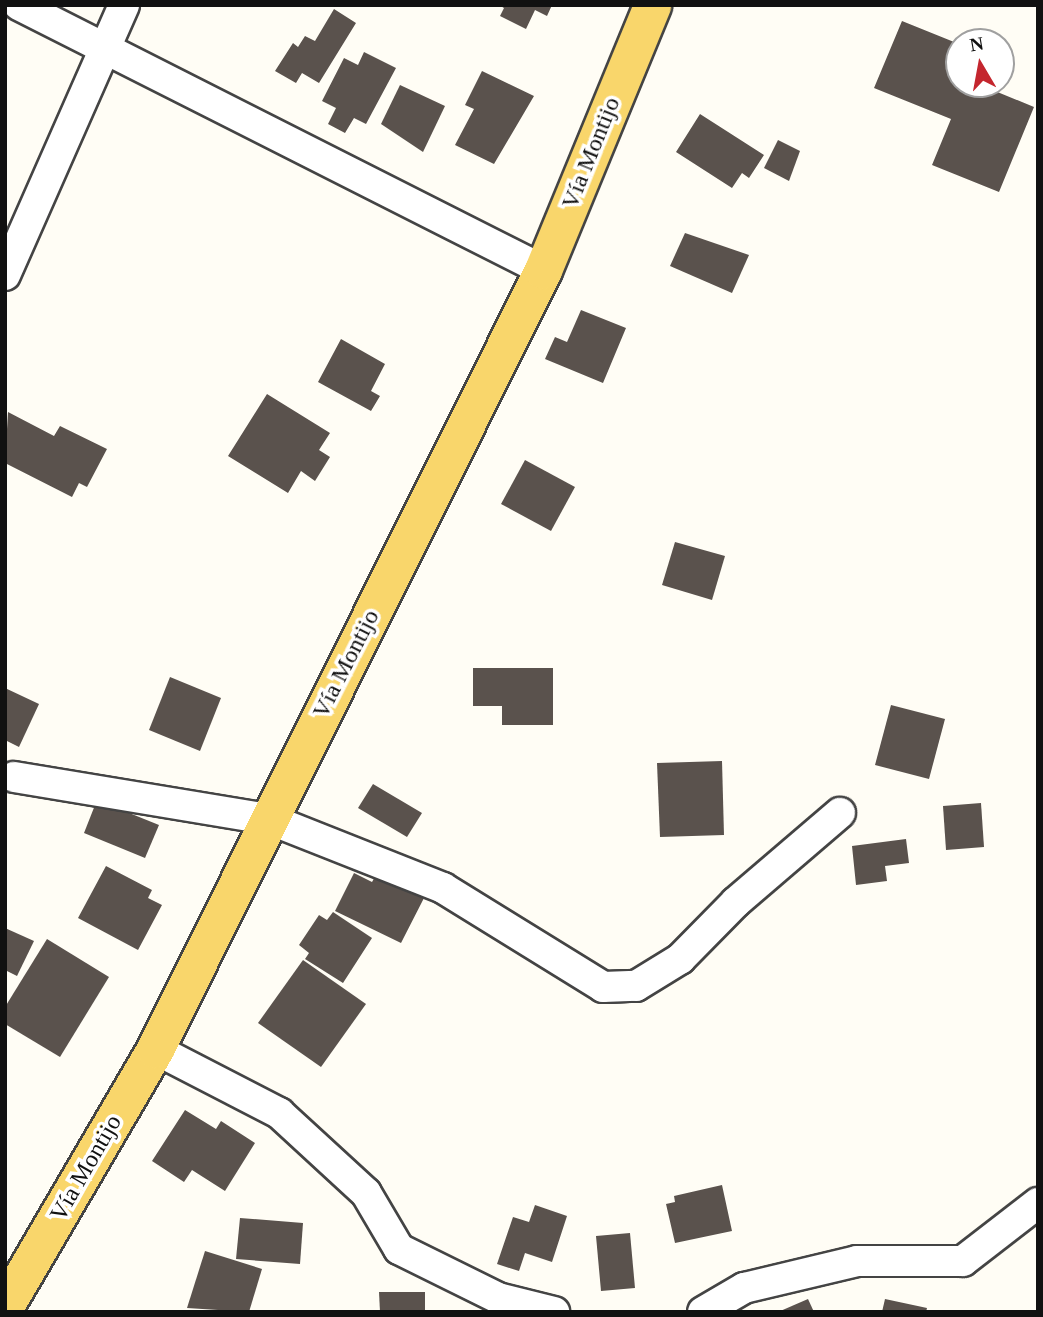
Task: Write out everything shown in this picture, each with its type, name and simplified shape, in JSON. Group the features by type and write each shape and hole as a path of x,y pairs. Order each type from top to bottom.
{"main road":[{"name":"Vía Montijo","path":"5,1306 155,1049 543,270 652,5"}],"street":[{"path":"19,5 543,270"},
{"path":"5,275 124,5"},
{"path":"14,777 269,819 443,888 603,987 636,986 680,959 736,902 840,813"},
{"path":"155,1049 279,1113 366,1193 400,1249 498,1298 554,1312"},
{"path":"703,1312 744,1288 857,1261 963,1261 1038,1203"}],"building":[{"path":"499,5 552,5 547,16 535,10 526,29 500,16 504,8"},
{"path":"334,9 356,23 319,83 302,73 296,83 275,71 293,43 298,47 305,36 315,41"},
{"path":"902,21 945,38 945,98 1012,98 1034,107 999,192 932,165 951,119 874,88"},
{"path":"364,52 396,68 366,124 354,118 345,133 328,124 336,108 322,101 344,58 358,65"},
{"path":"482,71 534,96 494,164 455,145 474,109 465,105"},
{"path":"400,85 445,106 423,152 381,124"},
{"path":"700,114 764,155 749,178 742,173 732,188 676,152"},
{"path":"778,140 800,151 789,181 764,168"},
{"path":"685,233 749,255 732,293 670,266"},
{"path":"581,310 626,328 603,383 545,359 555,337 567,342"},
{"path":"341,339 385,364 371,391 380,396 371,411 318,382"},
{"path":"267,394 330,433 319,450 330,457 315,481 301,471 288,493 228,456"},
{"path":"8,412 54,436 60,426 107,449 87,487 79,483 72,497 5,463"},
{"path":"525,460 575,487 551,531 501,504"},
{"path":"675,542 725,556 712,600 662,585"},
{"path":"473,668 553,668 553,725 502,725 502,706 473,706"},
{"path":"170,677 221,698 200,751 149,730"},
{"path":"5,688 39,704 19,747 5,740"},
{"path":"891,705 945,719 929,779 875,765"},
{"path":"722,761 724,835 660,837 657,763"},
{"path":"373,784 422,813 407,837 358,808"},
{"path":"97,800 159,825 145,858 84,833"},
{"path":"981,803 984,847 946,850 943,806"},
{"path":"906,839 909,863 885,866 887,881 856,885 852,846"},
{"path":"106,866 152,890 148,898 162,905 138,950 78,918"},
{"path":"354,873 372,882 376,875 424,898 401,943 335,911"},
{"path":"333,912 372,938 343,983 305,959 309,953 299,945 319,915 327,920"},
{"path":"5,928 34,941 17,976 5,970"},
{"path":"47,939 109,977 60,1057 5,1024 5,1007"},
{"path":"303,960 366,1004 321,1067 258,1023"},
{"path":"185,1110 216,1129 221,1121 255,1143 225,1191 192,1170 184,1182 152,1161"},
{"path":"722,1185 732,1231 675,1243 666,1204 675,1202 674,1196"},
{"path":"535,1205 567,1216 552,1262 525,1253 519,1271 497,1264 513,1217 529,1222"},
{"path":"240,1218 303,1223 300,1264 236,1259"},
{"path":"630,1233 635,1288 601,1291 596,1236"},
{"path":"205,1251 262,1269 249,1312 187,1308"},
{"path":"379,1292 425,1292 425,1312 380,1312"},
{"path":"808,1299 814,1312 778,1312"},
{"path":"885,1299 927,1308 926,1312 882,1312"}]}
